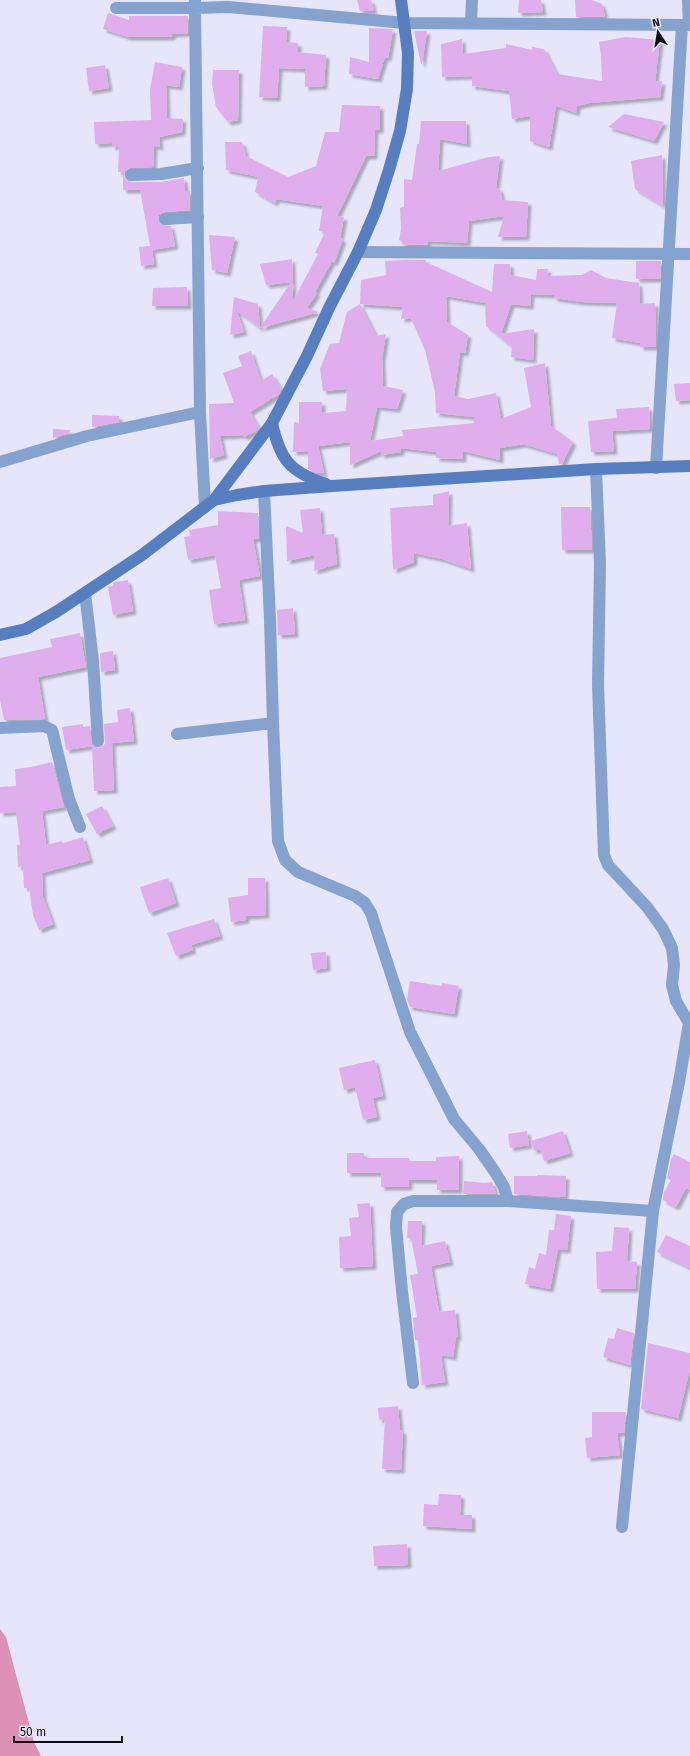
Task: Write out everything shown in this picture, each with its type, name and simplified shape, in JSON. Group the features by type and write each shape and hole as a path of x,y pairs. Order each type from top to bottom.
{"main road":[{"path":"0,635 26,628 56,612 142,555 210,504 272,423 358,252 376,210 400,131 407,89 408,53 401,0"},
{"path":"272,423 276,445 283,458 308,478 332,486"},
{"path":"210,504 237,495 264,491 596,469 690,466"}],"street":[{"path":"471,23 472,0"},
{"path":"656,468 668,254 688,0"},
{"path":"195,4 200,412 210,504"},
{"path":"116,8 195,4 405,23 687,25"},
{"path":"131,175 161,174 198,168"},
{"path":"165,219 198,217"},
{"path":"358,252 690,254"},
{"path":"0,462 87,436 200,412"},
{"path":"596,469 600,563 598,684 604,855 608,865 647,907 663,928 672,948 674,966 672,985 676,1001 689,1023 679,1082 653,1211 622,1527"},
{"path":"264,491 278,841 285,860 298,872 355,896 365,903 371,913 410,1032 454,1119 479,1149 495,1172 504,1187 508,1201"},
{"path":"85,593 93,661 98,741"},
{"path":"177,734 273,723"},
{"path":"0,728 44,726 52,730 69,799 80,828"},
{"path":"413,1383 396,1227 397,1212 404,1204 413,1201 508,1201 653,1211"}],"shaded area":[{"path":"0,1629 6,1637 34,1742 41,1756 0,1756"}],"building":[{"path":"357,0 371,0 374,11 360,11"},
{"path":"519,0 541,0 543,12 518,13"},
{"path":"575,0 592,0 602,4 605,17 576,17"},
{"path":"108,13 129,20 129,16 188,16 188,33 172,34 172,37 125,37 103,29"},
{"path":"263,26 287,27 286,42 298,43 298,52 326,55 324,86 305,87 305,69 279,68 277,98 259,97"},
{"path":"369,28 393,29 388,58 385,57 378,79 349,74 350,57 369,62"},
{"path":"414,31 427,31 422,64 421,64"},
{"path":"626,37 660,40 655,82 662,81 660,97 589,103 577,106 576,113 556,106 549,147 530,141 530,116 512,119 509,91 472,86 472,76 442,77 441,44 462,39 463,54 506,48 506,44 532,50 532,47 544,49 557,74 602,81 599,42"},
{"path":"155,62 182,67 179,87 166,85 167,118 183,119 182,132 159,137 160,147 154,146 153,167 130,168 125,171 124,176 127,181 131,182 161,182 184,178 185,191 190,191 190,210 165,212 159,215 158,220 161,225 171,226 175,246 152,250 154,264 141,266 139,247 150,246 140,190 123,190 123,172 118,172 119,146 112,147 112,143 95,144 94,122 151,120 150,89"},
{"path":"105,65 109,88 89,91 86,68"},
{"path":"213,70 239,70 238,120 228,122 216,107 212,84"},
{"path":"342,105 380,106 380,130 375,130 374,156 366,156 337,216 344,217 340,238 343,239 334,263 332,261 315,292 317,293 307,308 319,312 260,328 291,282 266,285 260,264 292,259 293,301 318,254 315,253 325,232 319,231 323,206 276,199 275,203 255,192 258,177 226,170 225,142 242,142 246,156 288,177 316,166 325,132 339,132"},
{"path":"624,114 664,122 654,141 608,127"},
{"path":"421,121 466,121 467,144 440,139 438,171 489,157 500,156 496,189 500,188 502,200 528,202 526,237 498,237 504,216 469,221 467,243 428,241 427,245 406,245 399,240 401,229 400,208 404,207 404,179 412,180 417,144 419,144"},
{"path":"662,155 663,206 635,189 631,161"},
{"path":"209,235 235,237 227,273 212,270"},
{"path":"426,260 426,262 492,292 494,264 510,264 511,275 536,280 537,269 548,269 547,276 582,275 591,270 606,278 639,283 640,304 655,303 656,347 640,347 640,343 612,338 617,303 582,302 554,298 554,295 531,294 530,306 511,304 501,334 534,329 533,360 511,357 512,347 486,326 485,303 446,296 447,322 468,335 465,353 460,352 454,396 468,399 496,393 501,419 531,407 524,368 545,363 551,426 573,442 562,464 559,464 557,454 523,444 500,448 500,460 463,451 463,459 436,458 436,452 401,448 401,452 381,455 381,451 350,465 350,442 318,446 324,473 317,473 308,469 308,451 293,452 294,422 299,423 299,402 322,402 322,413 346,411 347,389 323,391 320,369 330,344 339,343 347,312 360,304 361,280 386,275 385,261","holes":["360,304 403,307 401,319 411,318 425,350 435,392 436,413 474,417 474,423 402,430 403,436 370,441 377,407 397,409 403,390 383,386 382,358 386,334 376,336"]},
{"path":"636,261 661,261 660,279 636,279"},
{"path":"187,287 188,306 152,306 153,288"},
{"path":"234,297 258,304 260,328 237,311 244,332 230,335"},
{"path":"251,351 261,381 272,374 281,389 279,394 250,412 259,428 258,430 244,437 243,435 220,436 224,455 210,459 209,404 234,403 223,373 242,366 238,356"},
{"path":"690,383 690,400 676,401 674,384"},
{"path":"649,407 650,429 612,431 614,451 591,452 588,421 617,418 616,409"},
{"path":"92,415 119,416 119,422 92,427"},
{"path":"53,429 70,430 69,433 53,438"},
{"path":"449,491 448,526 467,523 471,569 442,559 414,553 414,562 393,570 390,508 433,505 433,495"},
{"path":"561,507 590,507 592,550 562,550"},
{"path":"320,508 322,535 334,534 337,564 314,571 315,555 287,561 286,526 303,533 300,510"},
{"path":"218,511 258,513 259,539 253,539 260,576 239,580 245,620 214,624 209,590 221,588 215,555 188,560 184,537 190,536 189,530 218,525"},
{"path":"128,580 133,611 113,615 108,587 113,586 113,583 115,582"},
{"path":"293,608 295,634 278,635 277,610"},
{"path":"80,633 86,667 38,677 45,719 4,720 0,700 0,658 52,647 50,639"},
{"path":"113,651 115,670 101,672 100,653"},
{"path":"130,708 134,741 112,743 114,790 94,791 92,746 66,750 62,727 83,724 83,727 90,726 92,745 99,748 105,744 104,724 118,722 117,710"},
{"path":"52,762 64,807 42,811 46,845 62,841 63,843 83,837 90,860 42,873 43,897 53,924 39,930 33,915 29,888 24,888 23,866 18,867 17,845 20,845 16,812 0,813 0,787 16,786 15,769"},
{"path":"102,806 113,826 97,834 86,814"},
{"path":"168,878 176,903 149,913 140,887"},
{"path":"248,878 265,878 266,915 246,916 246,920 231,922 228,898 248,895"},
{"path":"214,919 220,936 191,945 193,950 176,956 167,933"},
{"path":"326,952 327,968 313,970 311,953"},
{"path":"410,981 442,986 442,983 459,986 454,1014 410,1007 407,999"},
{"path":"375,1060 383,1096 373,1098 377,1117 363,1120 355,1087 344,1090 339,1068"},
{"path":"527,1131 529,1145 510,1148 508,1134"},
{"path":"563,1131 570,1153 544,1161 540,1149 534,1151 531,1141"},
{"path":"347,1153 364,1153 364,1158 409,1158 409,1161 436,1161 436,1157 459,1156 459,1190 437,1190 437,1180 409,1180 409,1187 381,1187 381,1173 347,1173"},
{"path":"674,1154 690,1162 690,1190 686,1188 676,1207 663,1200 664,1192 671,1180 667,1178"},
{"path":"514,1176 566,1176 565,1197 514,1194"},
{"path":"464,1181 485,1183 492,1182 496,1194 463,1194"},
{"path":"370,1203 373,1266 340,1268 339,1237 351,1236 349,1218 359,1217 357,1204"},
{"path":"556,1214 571,1216 567,1250 558,1249 550,1289 525,1284 529,1267 535,1269 539,1253 546,1255 549,1230 554,1230"},
{"path":"408,1221 422,1221 421,1246 445,1241 450,1262 431,1266 439,1312 455,1310 458,1337 456,1337 453,1357 441,1355 445,1382 422,1385 418,1340 415,1340 413,1318 417,1317 410,1275 418,1274 411,1238 407,1238"},
{"path":"614,1227 629,1228 627,1261 637,1262 635,1289 597,1289 596,1252 612,1251"},
{"path":"666,1235 690,1246 690,1268 657,1252"},
{"path":"617,1328 634,1333 630,1365 603,1357 608,1338 614,1339"},
{"path":"648,1343 690,1353 690,1369 678,1418 641,1409"},
{"path":"398,1406 400,1430 403,1431 401,1470 382,1469 385,1419 379,1420 378,1408"},
{"path":"592,1412 626,1412 624,1433 617,1433 620,1455 587,1458 585,1438 592,1437"},
{"path":"439,1494 461,1495 460,1515 472,1515 472,1529 423,1526 424,1504 438,1505"},
{"path":"407,1544 408,1565 374,1566 373,1546"}]}
